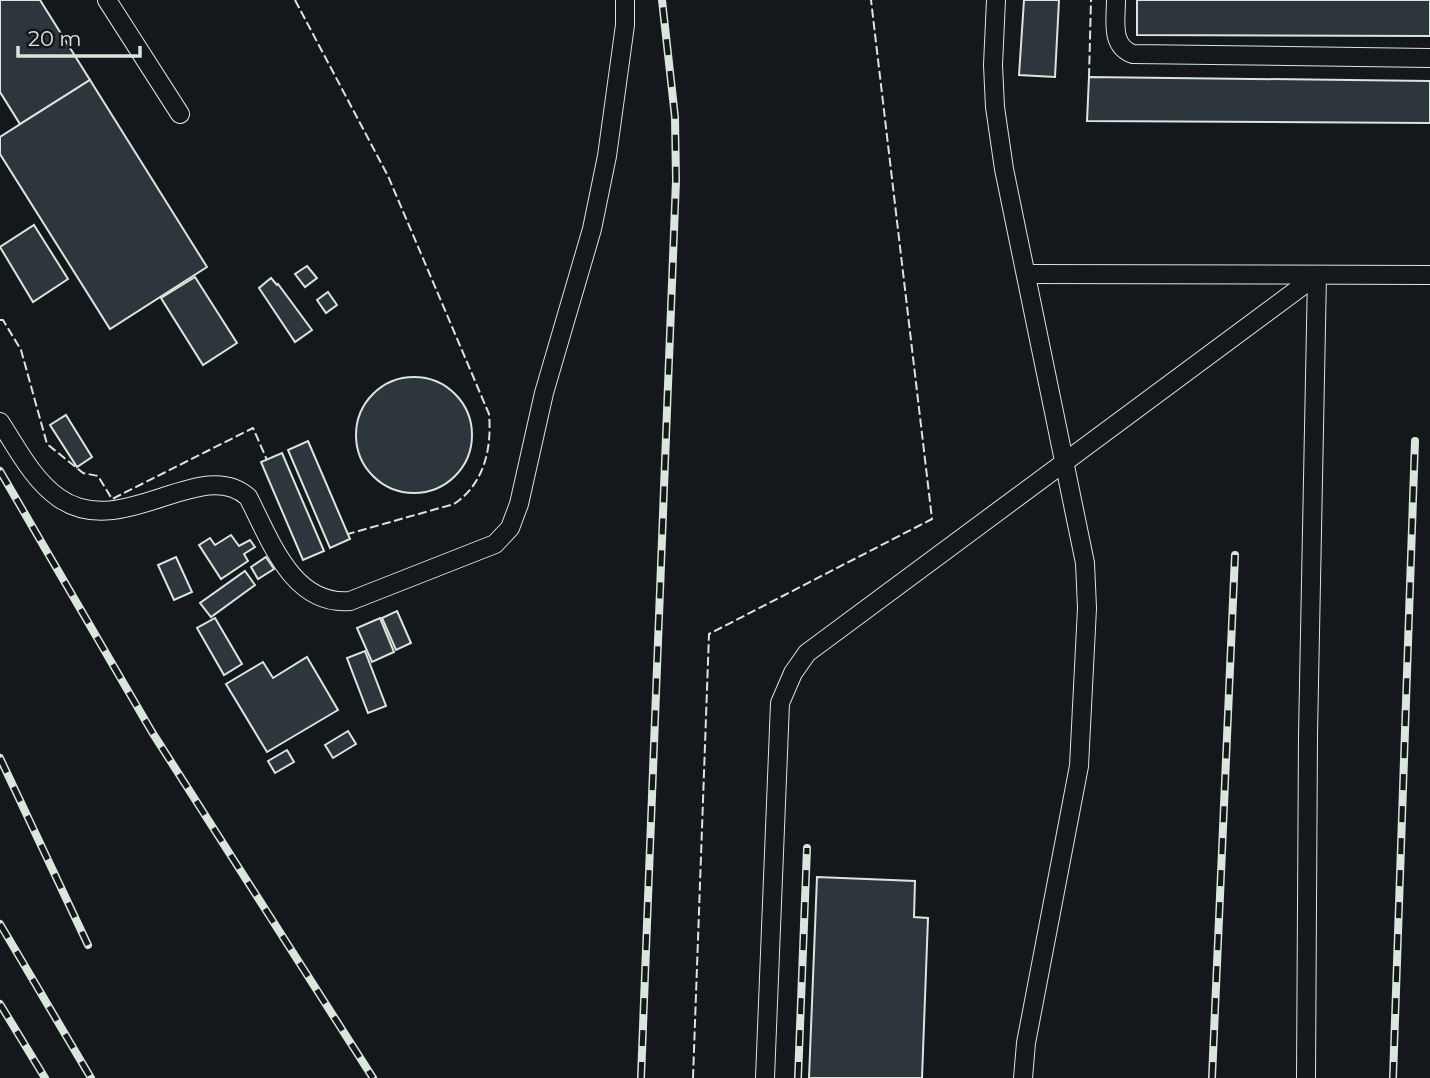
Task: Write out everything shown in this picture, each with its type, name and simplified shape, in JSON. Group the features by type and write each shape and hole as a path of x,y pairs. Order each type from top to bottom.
{"lane":[{"path":"107,0 180,114"},
{"path":"0,422 30,468 45,485 59,498 75,506 94,511 120,511 215,484 228,484 240,490 248,497 291,573 301,585 323,599 350,601 495,544 510,527 519,504 544,393 592,229 607,156 625,25 625,0"},
{"path":"996,0 995,107 1085,564 1087,608 1079,766 1026,1043 1023,1078"},
{"path":"1116,0 1115,32 1121,47 1133,54 1430,58"},
{"path":"1026,274 1430,275"},
{"path":"765,1078 780,703 793,673 807,653 1317,275"},
{"path":"1306,1078 1308,721 1317,275"}],"building":[{"path":"0,0 40,0 90,80 20,124 0,92"},
{"path":"1024,0 1059,0 1055,77 1019,75"},
{"path":"1137,0 1430,0 1430,36 1137,35"},
{"path":"1089,77 1430,81 1430,123 1087,121"},
{"path":"90,80 207,267 110,329 0,154 0,137"},
{"path":"34,225 68,279 33,302 0,247"},
{"path":"307,266 317,278 305,287 295,274"},
{"path":"195,277 237,343 203,365 161,298"},
{"path":"271,278 312,330 295,342 259,288"},
{"path":"328,292 337,305 326,313 317,300"},
{"path":"414,377 436,381 455,394 468,413 472,435 468,457 455,476 436,489 414,493 392,489 373,476 360,457 356,435 360,413 373,394 392,381"},
{"path":"66,415 92,457 77,467 50,425"},
{"path":"308,441 350,539 330,548 288,450"},
{"path":"282,453 324,551 303,560 261,462"},
{"path":"231,535 239,546 250,540 255,547 244,554 248,561 221,579 199,545 210,538 215,545"},
{"path":"176,557 192,592 174,600 158,565"},
{"path":"266,557 274,569 258,579 251,567"},
{"path":"245,571 255,585 211,617 200,603"},
{"path":"397,611 411,643 396,650 382,618"},
{"path":"215,618 242,664 224,675 197,628"},
{"path":"380,618 394,652 372,662 357,628"},
{"path":"365,651 386,706 368,713 347,658"},
{"path":"307,657 338,710 267,752 226,684 263,662 273,678"},
{"path":"348,731 356,744 333,758 325,745"},
{"path":"287,750 294,762 275,773 268,761"},
{"path":"817,877 915,881 914,917 928,918 922,1078 809,1078"}],"railway":[{"path":"641,1078 676,180 675,117 662,0"},
{"path":"1393,1078 1415,441"},
{"path":"0,471 152,732 373,1078"},
{"path":"1212,1078 1235,555"},
{"path":"0,758 88,945"},
{"path":"798,1078 807,848"},
{"path":"0,924 91,1078"},
{"path":"0,1004 45,1078"}],"fence":[{"path":"295,0 388,176 489,414 489,440 484,465 473,486 464,496 454,504 348,534"},
{"path":"693,1078 709,634 932,519 871,0"},
{"path":"1089,77 1091,0"},
{"path":"0,320 3,320 21,350 47,444 83,473 98,476 112,499 253,428 267,460"}]}
